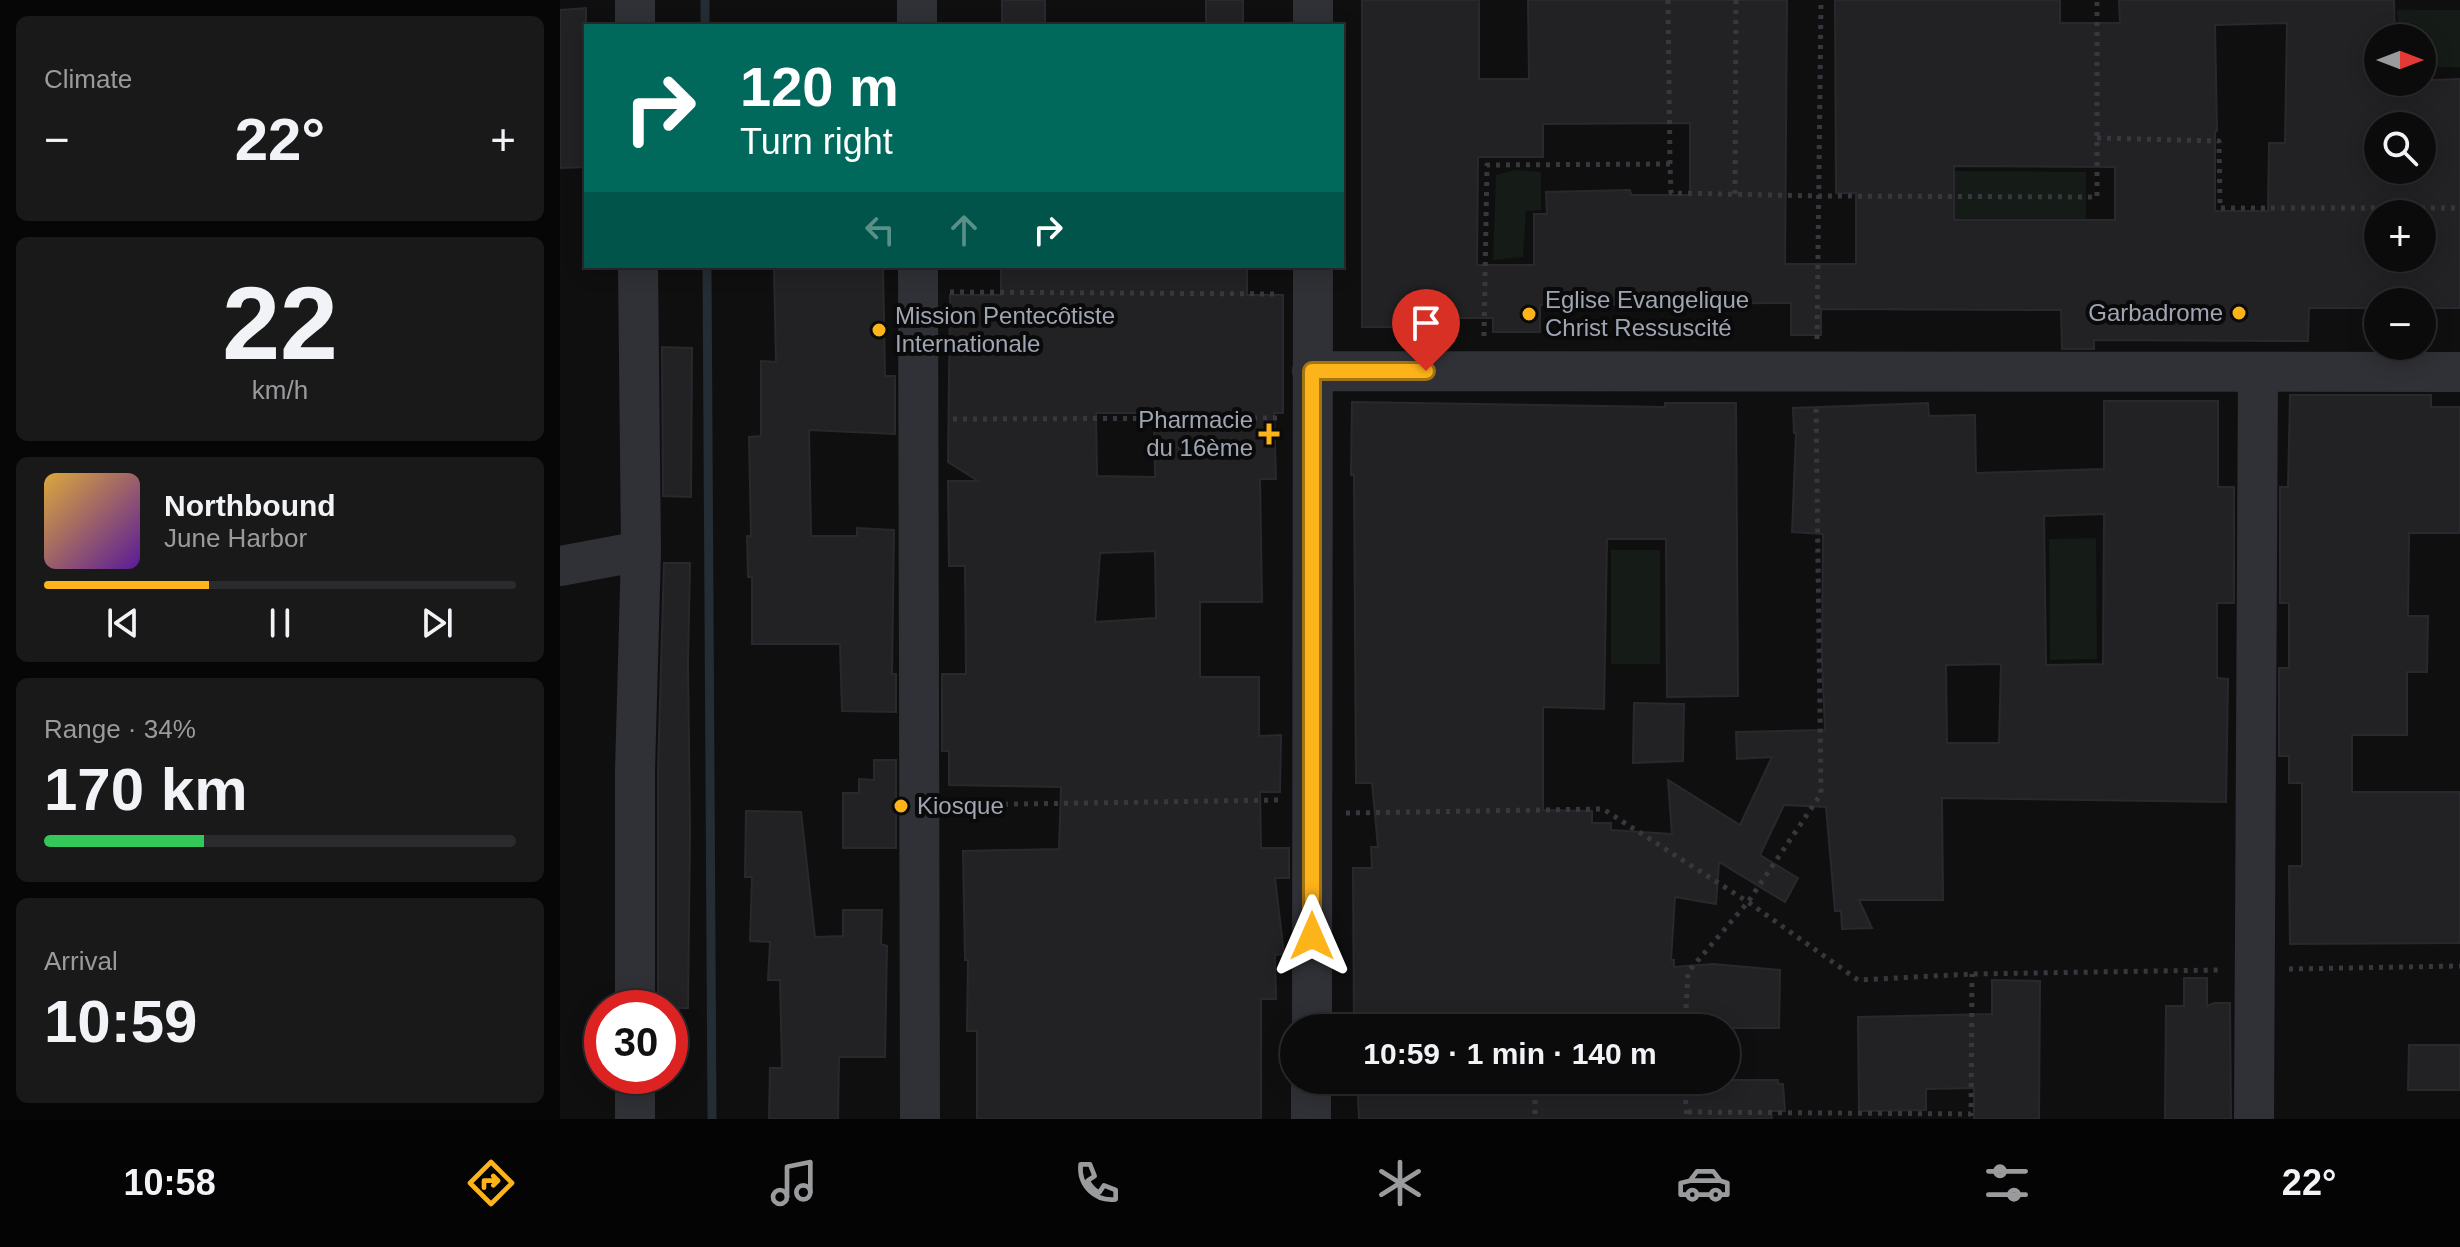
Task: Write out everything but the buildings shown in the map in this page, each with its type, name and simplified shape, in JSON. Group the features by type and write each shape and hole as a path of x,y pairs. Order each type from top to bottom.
{"street":[{"path":"635,0 635,24"},
{"path":"917,0 917,24"},
{"path":"1313,0 1313,24"},
{"path":"635,990 635,771 641,551 638,268"},
{"path":"918,279 920,1119"},
{"path":"1312,1014 1313,280"},
{"path":"1312,371 2460,372"},
{"path":"2254,1119 2258,373"},
{"path":"560,566 641,551"},
{"path":"635,1094 635,1119"},
{"path":"1311,1094 1311,1119"}],"path":[{"path":"1668,0 1671,193 2097,197 2097,0"},
{"path":"1735,194 1736,0"},
{"path":"1686,1014 1688,972 1748,902 1821,794 1816,373 1821,0"},
{"path":"2097,138 2219,141 2220,208 2460,208"},
{"path":"1483,371 1487,165 1670,164"},
{"path":"918,279 1313,280"},
{"path":"918,419 1312,418"},
{"path":"919,806 1603,809 1748,902 1858,980 1972,974 2460,966"},
{"path":"1686,1094 1688,1116 1971,1114 1972,974"},
{"path":"1535,1094 1535,1119"}],"shaded area":[{"path":"2397,10 2460,10 2460,67 2436,67 2436,24 2398,24"},
{"path":"1515,170 1541,172 1541,210 1526,211 1523,257 1493,260 1496,175"},
{"path":"1953,171 2086,172 2086,219 1953,219"},
{"path":"2096,538 2097,659 2050,660 2049,539"},
{"path":"1611,550 1660,550 1660,664 1611,664"}],"waterway":[{"path":"705,0 705,24"},
{"path":"707,268 712,1119"}],"place":[{"name":"Garbadrome","path":"2239,313"},
{"name":"Eglise Evangelique Christ Ressuscité","path":"1529,314"},
{"name":"Mission Pentecôtiste Internationale","path":"879,330"},
{"name":"Pharmacie du 16ème","path":"1269,434"},
{"name":"Kiosque","path":"901,806"}],"route":[{"path":"1312,936 1312,371 1426,371"}]}
